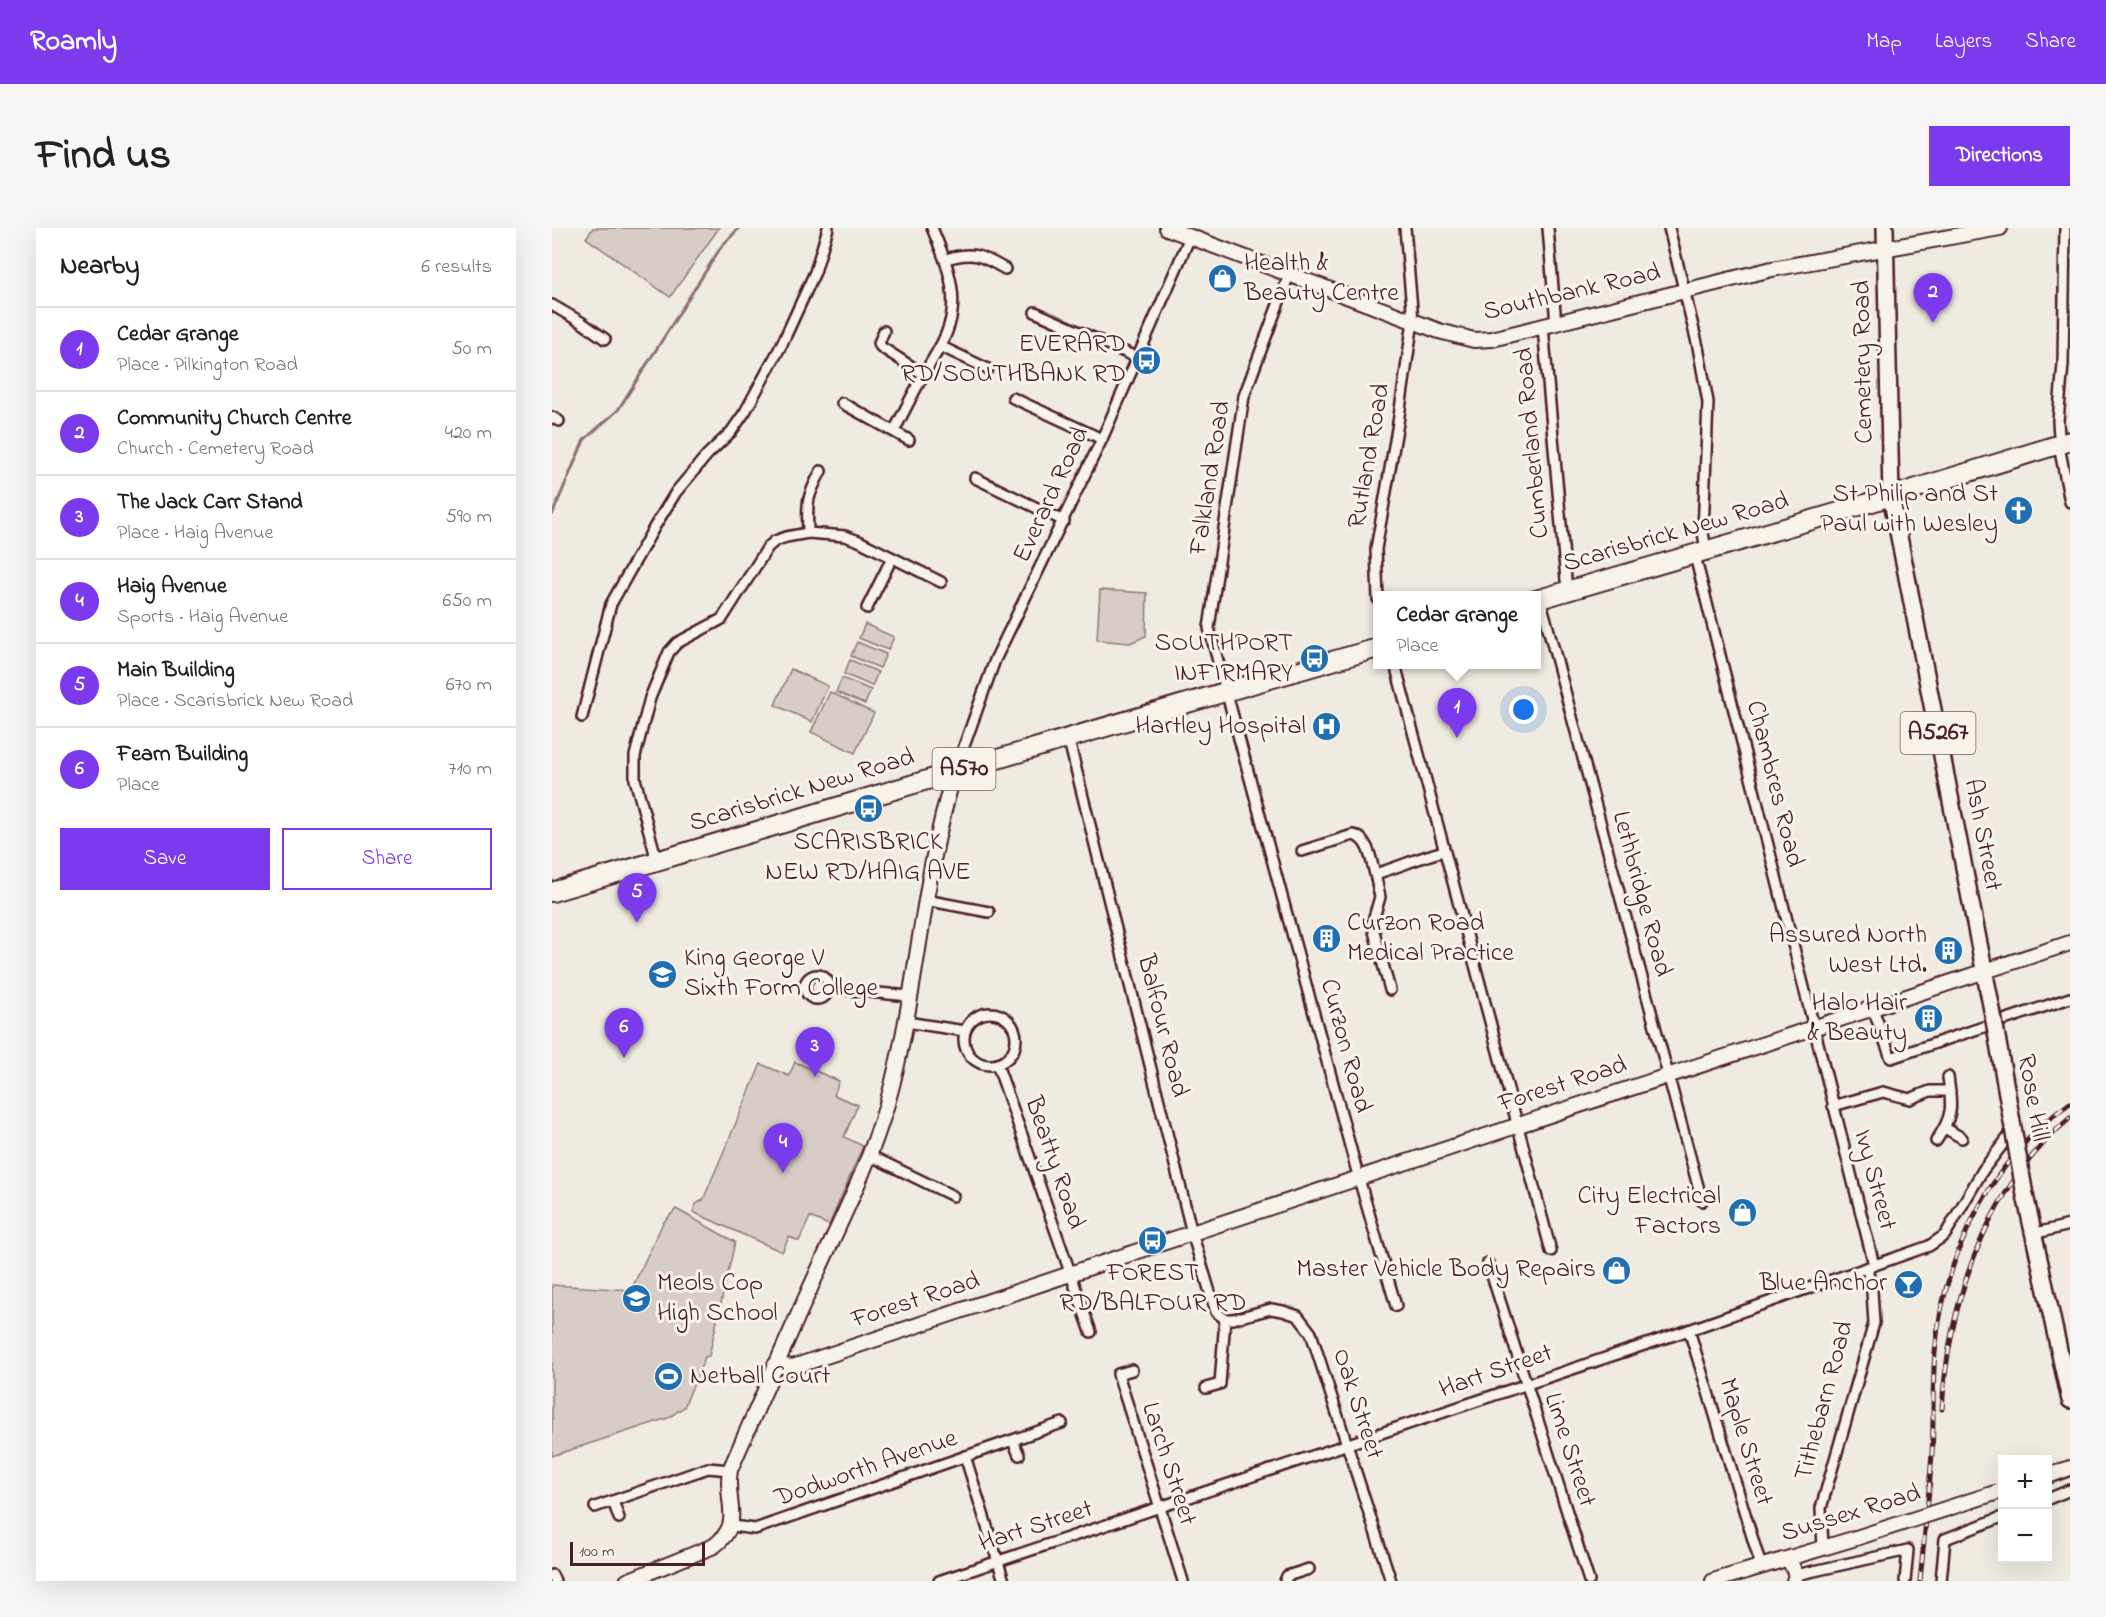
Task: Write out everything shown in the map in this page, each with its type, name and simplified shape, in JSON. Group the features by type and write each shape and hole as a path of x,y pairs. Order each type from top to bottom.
{"highway":[{"name":"Scarisbrick New Road","path":"1541,598 2065,443"},
{"name":"Scarisbrick New Road","path":"552,892 1068,737 1373,649"}],"main road":[{"name":"Cemetery Road","path":"1885,228 1891,496"},
{"name":"Ash Street","path":"1891,496 1985,971"},
{"name":"Rose Hill","path":"1985,971 2032,1234"},
{"name":"A5267","path":"2032,1234 2070,1400"}],"street":[{"path":"582,717 611,604 676,492 707,455 731,432 746,412 804,296 828,228"},
{"path":"894,431 924,374 942,346 952,312 946,259 933,228"},
{"name":"Southbank Road","path":"1167,228 1413,321 1461,338 1474,340 1492,339 1684,293 1772,269 2000,228"},
{"name":"Rutland Road","path":"1377,591 1376,549 1413,321 1405,228"},
{"name":"Cumberland Road","path":"1548,228 1550,325 1567,591"},
{"name":"Chambres Road","path":"1669,228 1698,347 1708,402 1703,533 1700,551 1833,1106"},
{"path":"2065,228 2063,364 2058,421 2065,443 2070,502"},
{"name":"Everard Road","path":"955,771 995,660 1102,439 1190,237"},
{"path":"946,259 972,253 1005,269"},
{"name":"Falkland Road","path":"1226,692 1209,628 1244,396 1289,275"},
{"path":"552,305 605,339"},
{"path":"1035,312 1138,358"},
{"path":"884,331 879,343 881,347 924,374"},
{"path":"942,346 988,369"},
{"path":"1013,398 1102,439"},
{"path":"842,403 909,440"},
{"path":"808,533 807,503 821,471"},
{"path":"975,478 1064,520"},
{"path":"657,861 635,779 635,756 650,698 669,652 677,643 722,619 768,547 786,537 808,533 845,536 941,582"},
{"path":"867,608 892,558"},
{"name":"Lethbridge Road","path":"1541,610 1702,1201"},
{"path":"1396,669 1551,1251"},
{"name":"Curzon Road","path":"1226,692 1396,1306"},
{"name":"Balfour Road","path":"1068,737 1192,1233 1216,1312 1226,1319"},
{"path":"627,1581 714,1546 725,1538 732,1526 728,1484 730,1470 871,1156 888,1102 906,1022 925,900 945,802 955,771"},
{"path":"1302,851 1353,835 1365,841 1380,897 1380,904 1372,924 1390,990"},
{"path":"1375,874 1405,866 1418,858 1444,851"},
{"path":"925,900 989,912"},
{"name":"Forest Road","path":"776,1365 793,1367 2070,944"},
{"path":"829,988 909,996"},
{"path":"1873,1009 1891,1058 2070,998"},
{"path":"993,1012 1009,1020 1017,1036 1016,1045 1006,1060 997,1064 981,1064 969,1054 965,1047 965,1031 975,1017 993,1012"},
{"path":"906,1022 965,1031"},
{"name":"Beatty Road","path":"997,1064 1071,1275"},
{"path":"1936,1141 1945,1128 1952,1107 1948,1077"},
{"path":"1833,1106 1883,1092 1910,1099 1930,1091 1950,1091"},
{"name":"Ivy Street","path":"1833,1106 1871,1267"},
{"path":"1945,1128 1962,1138"},
{"name":"Hart Street","path":"939,1581 1689,1330 1929,1246 1945,1235 1994,1154 2013,1131"},
{"path":"871,1156 953,1196"},
{"path":"2032,1234 2070,1225"},
{"name":"Lime Street","path":"1488,1263 1588,1581"},
{"name":"Tithebarn Road","path":"1823,1547 1821,1508 1874,1323 1871,1267"},
{"path":"1071,1275 1091,1332"},
{"name":"Oak Street","path":"1226,1319 1271,1309 1298,1316 1311,1333 1391,1581"},
{"path":"1206,1388 1220,1384 1226,1319"},
{"name":"Maple Street","path":"1689,1330 1761,1566"},
{"name":"Larch Street","path":"1132,1370 1118,1374 1183,1581"},
{"name":"Dodworth Avenue","path":"732,1526 755,1529 1062,1423"},
{"path":"1013,1441 1019,1455"},
{"path":"965,1456 1004,1581"},
{"path":"595,1507 708,1468 730,1470"},
{"path":"2052,1475 2070,1468"},
{"path":"2052,1497 2070,1490"},
{"name":"Sussex Road","path":"1713,1581 1998,1492"},
{"path":"613,1501 619,1518"},
{"path":"1941,1581 1945,1539 1998,1519"},
{"path":"1789,1558 1795,1578 1908,1550 1905,1581"},
{"path":"1285,1581 1287,1576 1309,1569"},
{"path":"552,1575 555,1581"}],"shaded area":[{"path":"593,228 719,228 670,297 586,238"},
{"path":"1100,590 1147,593 1146,636 1130,643 1097,640"},
{"path":"865,624 894,637 888,650 859,638"},
{"path":"857,642 886,654 880,668 851,656"},
{"path":"850,660 878,672 872,686 844,674"},
{"path":"791,669 828,686 812,722 775,705"},
{"path":"842,678 871,690 865,704 836,692"},
{"path":"830,692 874,713 855,753 811,732"},
{"path":"795,1062 839,1081 834,1095 858,1105 844,1137 863,1146 829,1225 810,1217 799,1241 789,1237 782,1252 693,1212 696,1204 703,1200 761,1064 789,1076"},
{"path":"676,1209 735,1242 709,1356 705,1357 684,1407 668,1418 552,1456 552,1285 631,1290 663,1223"}],"waterway":[{"path":"552,515 584,440 618,410 721,247 739,228"}],"railway":[{"path":"1920,1581 1932,1453 1935,1353 1948,1281 1960,1247 1994,1182 2016,1153 2042,1126 2070,1103"},
{"path":"1942,1409 1953,1328 1963,1288 1977,1250 1994,1213 2015,1179 2040,1147 2070,1118"}],"place":[{"name":"Health & Beauty Centre","path":"1223,279"},
{"name":"Community Church Centre","path":"1933,323"},
{"name":"EVERARD RD/SOUTHBANK RD","path":"1147,360"},
{"name":"St Philip and St Paul with Wesley","path":"2019,510"},
{"name":"SOUTHPORT INFIRMARY","path":"1314,659"},
{"name":"Hartley Hospital","path":"1327,727"},
{"name":"Cedar Grange","path":"1457,738"},
{"name":"SCARISBRICK NEW RD/HAIG AVE","path":"868,809"},
{"name":"Main Building","path":"637,923"},
{"name":"Curzon Road Medical Practice","path":"1326,939"},
{"name":"Assured North West Ltd.","path":"1948,951"},
{"name":"King George V Sixth Form College","path":"663,974"},
{"name":"Halo Hair & Beauty","path":"1928,1019"},
{"name":"Fearn Building","path":"624,1058"},
{"name":"The Jack Carr Stand","path":"815,1077"},
{"name":"Haig Avenue","path":"783,1173"},
{"name":"City Electrical Factors","path":"1742,1212"},
{"name":"FOREST RD/BALFOUR RD","path":"1153,1240"},
{"name":"Master Vehicle Body Repairs","path":"1617,1270"},
{"name":"Blue Anchor","path":"1908,1284"},
{"name":"Meols Cop High School","path":"636,1299"},
{"name":"Netball Court","path":"669,1377"}]}
